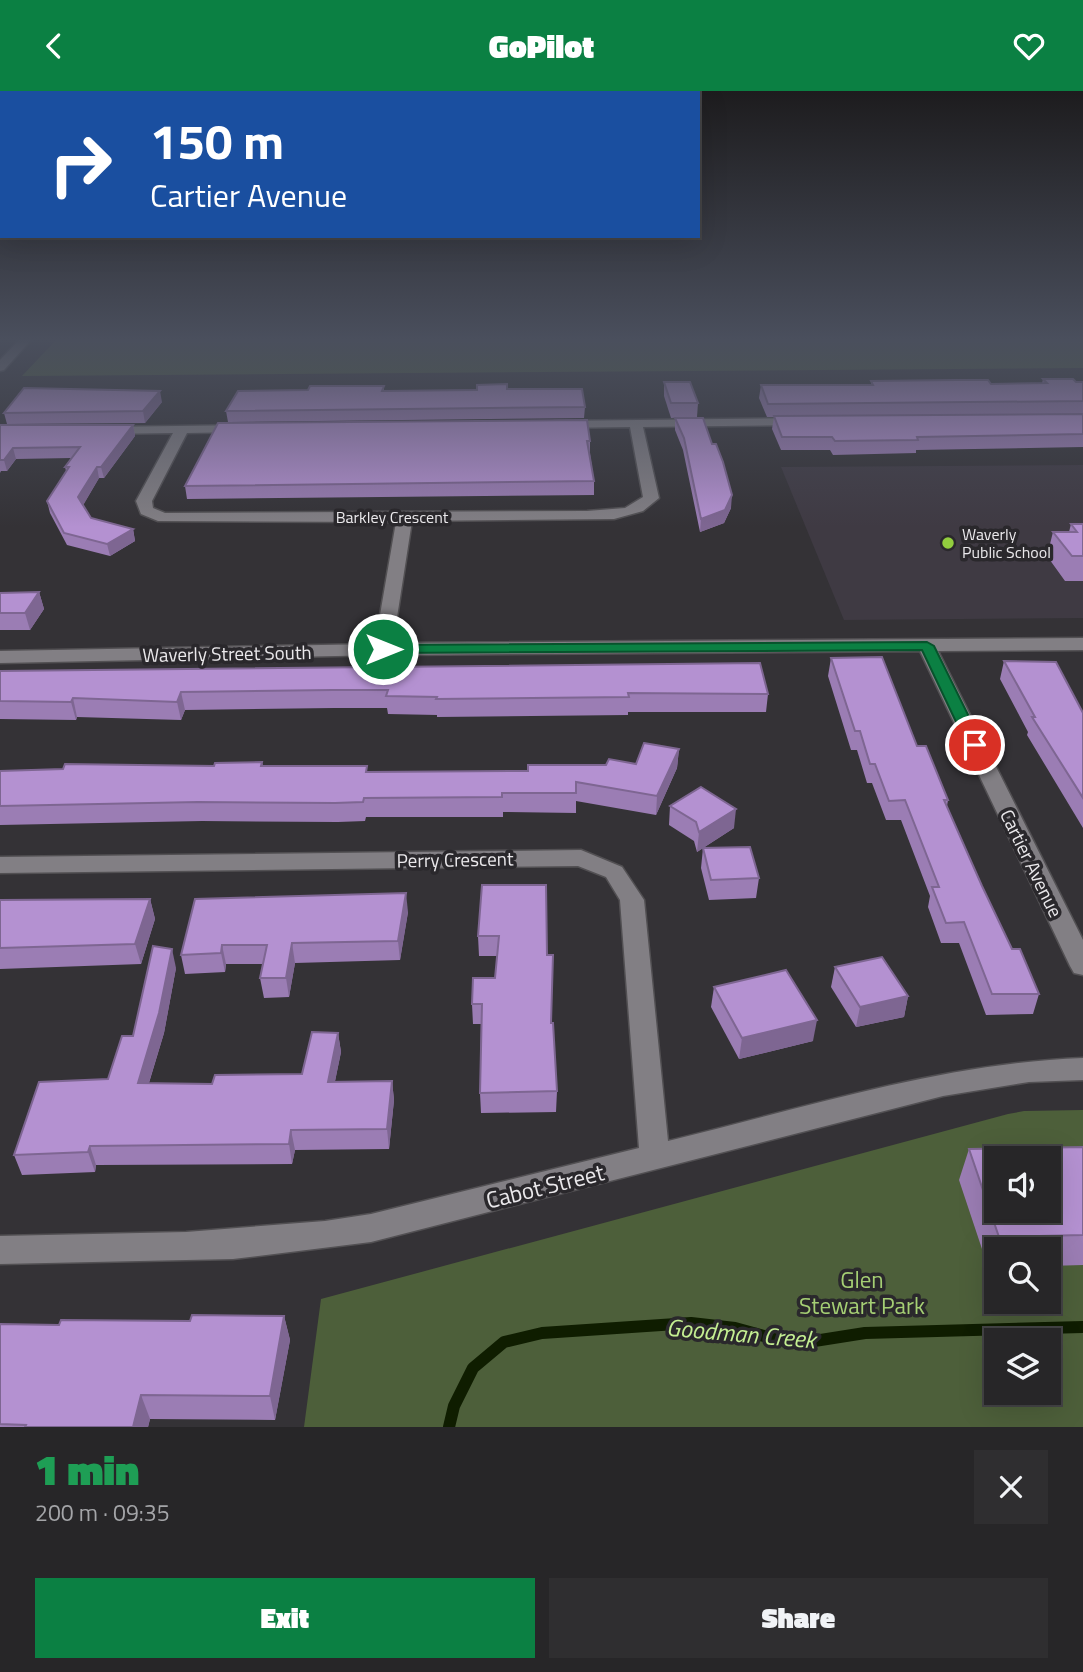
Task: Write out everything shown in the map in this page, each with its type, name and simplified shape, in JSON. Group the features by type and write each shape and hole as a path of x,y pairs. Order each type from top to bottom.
{"street":[{"path":"540,425 810,422"},
{"name":"Barkley Crescent","path":"183,428 144,501 146,511 163,517 587,516 624,513 642,507 651,498 636,423"},
{"path":"92,430 252,428"},
{"path":"383,649 405,516"},
{"name":"Waverly Street South","path":"0,657 383,649 1083,644"},
{"name":"Cartier Avenue","path":"927,646 1083,966"},
{"name":"Perry Crescent","path":"0,865 581,858 614,872 632,900 655,1159"},
{"name":"Cabot Street","path":"0,1249 257,1244 313,1239 371,1228 655,1159 943,1085 1029,1071 1083,1069"}],"shaded area":[{"name":"Waverly Public School","path":"1083,465 1083,618 844,620 781,467"}],"green space":[{"name":"Glen Stewart Park","path":"1083,1110 1083,1427 304,1427 321,1299 1024,1111"}],"building":[{"path":"13,401 151,401 143,411 4,413"},
{"path":"232,401 584,401 585,407 226,411"},
{"path":"670,401 698,403 671,403"},
{"path":"767,401 1047,401 768,404"},
{"path":"1083,414 1083,434 835,441 832,437 782,437 774,416"},
{"path":"675,418 703,418 712,444 716,444 723,462 732,495 725,510 701,519 684,438"},
{"path":"587,420 590,441 587,441 594,481 185,486 218,423"},
{"path":"0,425 133,425 101,467 97,467 78,497 91,518 133,529 107,544 64,533 47,501 69,467 65,467 80,447 13,448 4,460 0,460"},
{"path":"1071,524 1083,524 1083,556 1072,556 1053,532 1077,532"},
{"path":"39,592 25,613 0,613 0,593"},
{"path":"882,657 917,746 926,746 948,800 944,800 982,886 1012,949 1020,949 1039,994 992,994 964,922 946,923 932,887 939,887 905,800 889,801 875,764 870,764 860,731 855,731 831,658"},
{"path":"1004,661 1056,662 1083,713 1083,798 1032,717 1035,717"},
{"path":"760,663 768,694 628,693 629,697 436,699 437,697 386,696 388,690 332,690 181,692 177,702 73,698 71,702 0,701 0,671"},
{"path":"644,743 679,749 657,796 576,782 576,793 502,793 502,797 364,798 363,802 335,803 198,802 0,806 0,771 63,769 65,764 214,766 215,763 262,762 261,766 367,766 366,772 528,771 528,765 606,765 609,759 636,764"},
{"path":"701,787 736,809 699,832 696,822 670,806"},
{"path":"750,847 759,878 711,880 703,848"},
{"path":"482,885 546,885 547,955 553,955 551,1023 557,1091 480,1093 482,1004 472,1004 473,978 495,978 499,936 478,936"},
{"path":"406,893 398,941 292,943 286,978 260,978 267,945 222,945 221,953 181,955 195,899"},
{"path":"150,899 135,944 0,948 0,900"},
{"path":"153,946 172,949 159,1013 138,1083 212,1084 215,1075 302,1074 312,1032 338,1033 328,1082 392,1081 387,1129 291,1130 289,1144 90,1146 88,1152 14,1155 39,1082 108,1079 122,1036 133,1036"},
{"path":"882,957 908,996 860,1007 835,967"},
{"path":"786,970 817,1020 742,1038 714,987"},
{"path":"1061,1147 1083,1147 1083,1235 999,1237 994,1223 1061,1223"},
{"path":"969,1149 984,1149 984,1193"},
{"path":"192,1315 284,1316 270,1396 141,1395 133,1427 25,1427 26,1425 0,1424 0,1324 59,1325 61,1320 190,1321"}],"waterway":[{"name":"Goodman Creek","path":"449,1427 454,1406 473,1368 504,1342 542,1333 691,1323 735,1328 778,1340 808,1342 865,1333 1083,1327"}],"place":[{"name":"Waverly Public School","path":"948,543"}],"route":[{"path":"383,649 927,646 975,745"}]}
